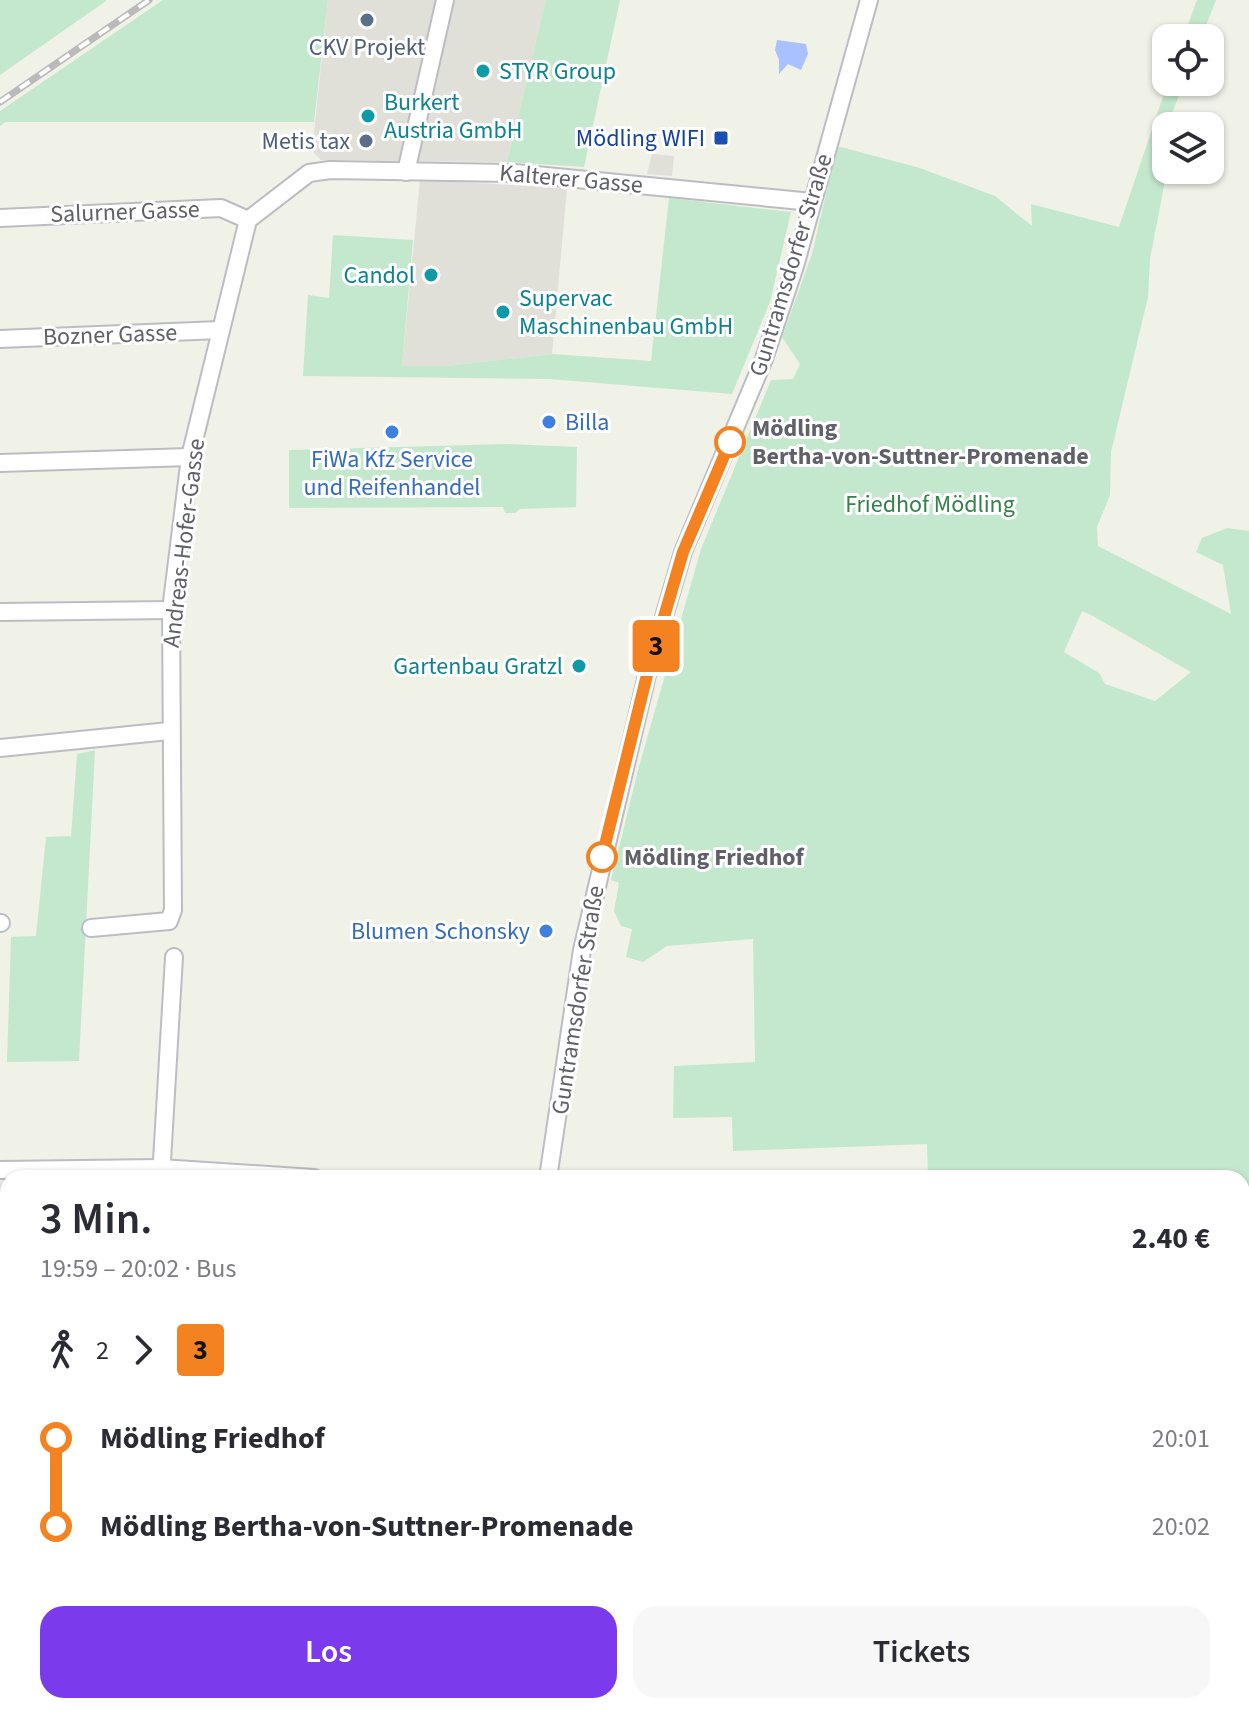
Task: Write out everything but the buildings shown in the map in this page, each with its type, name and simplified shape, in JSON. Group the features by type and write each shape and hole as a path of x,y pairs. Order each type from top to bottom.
{"street":[{"path":"406,172 445,0"},
{"name":"Guntramsdorfer Straße","path":"549,1170 582,950 647,675 683,552 764,359 869,0"},
{"name":"Kalterer Gasse","path":"248,220 309,173 330,170 515,173 812,202"},
{"name":"Salurner Gasse","path":"0,218 221,208 248,220"},
{"name":"Andreas-Hofer-Gasse","path":"91,928 169,921 173,910 169,731 171,610 190,457 248,220"},
{"name":"Bozner Gasse","path":"0,339 220,330"},
{"path":"0,463 190,457"},
{"path":"0,612 171,610"},
{"path":"0,748 169,731"},
{"path":"161,1170 174,957"}],"shaded area":[{"path":"328,0 546,0 507,162 321,160 312,151"},
{"path":"652,154 674,156 672,176 647,174"},
{"path":"420,180 567,188 552,354 446,366 402,366"}],"green space":[{"path":"0,0 106,0 106,1 0,75"},
{"path":"163,0 328,0 314,122 5,122 0,126 0,111"},
{"path":"546,0 620,0 584,167 507,162"},
{"path":"1197,0 1216,0 1207,24 1188,24"},
{"path":"1163,96 1179,96 1173,112 1158,112"},
{"name":"Friedhof Mödling","path":"1152,129 1152,184 1164,184 1150,259 1148,297 1111,452 1110,495 1097,527 1098,546 1231,614 1223,565 1196,552 1202,538 1227,528 1249,531 1249,1170 928,1170 927,1144 733,1151 732,1117 673,1118 674,1066 755,1062 753,939 667,946 643,962 626,957 632,929 621,926 614,911 619,883 611,880 638,770 701,549 771,380 793,379 800,364 782,337 812,254 837,146 920,168 995,196 1032,226 1031,204 1119,227","holes":["1082,611 1191,672 1155,701 1105,684 1099,673 1064,652"]},
{"path":"669,198 791,212 770,302 732,394 549,379 303,376 308,295 329,298 333,235 413,240 402,366 446,366 552,354 651,361"},
{"path":"506,444 577,447 576,507 520,509 515,513 505,513 503,507 289,508 289,450"},
{"path":"95,750 79,1061 7,1062 11,937 36,936 46,837 71,836 77,754"}],"water":[{"path":"777,40 806,44 808,54 801,70 788,64 779,74 775,50"}],"railway":[{"path":"0,102 149,0"}],"bus line":[{"name":"3","path":"602,857 647,675 683,552 730,442"}],"place":[{"name":"CKV Projekt","path":"367,20"},
{"name":"STYR Group","path":"483,71"},
{"name":"Burkert Austria GmbH","path":"368,116"},
{"name":"Mödling WIFI","path":"721,138"},
{"name":"Metis tax","path":"366,141"},
{"name":"Candol","path":"431,275"},
{"name":"Supervac Maschinenbau GmbH","path":"503,312"},
{"name":"Billa","path":"549,422"},
{"name":"FiWa Kfz Service und Reifenhandel","path":"392,432"},
{"name":"Mödling Bertha-von-Suttner-Promenade","path":"730,442"},
{"name":"Gartenbau Gratzl","path":"579,666"},
{"name":"Mödling Friedhof","path":"602,857"},
{"name":"Blumen Schonsky","path":"546,931"}]}
